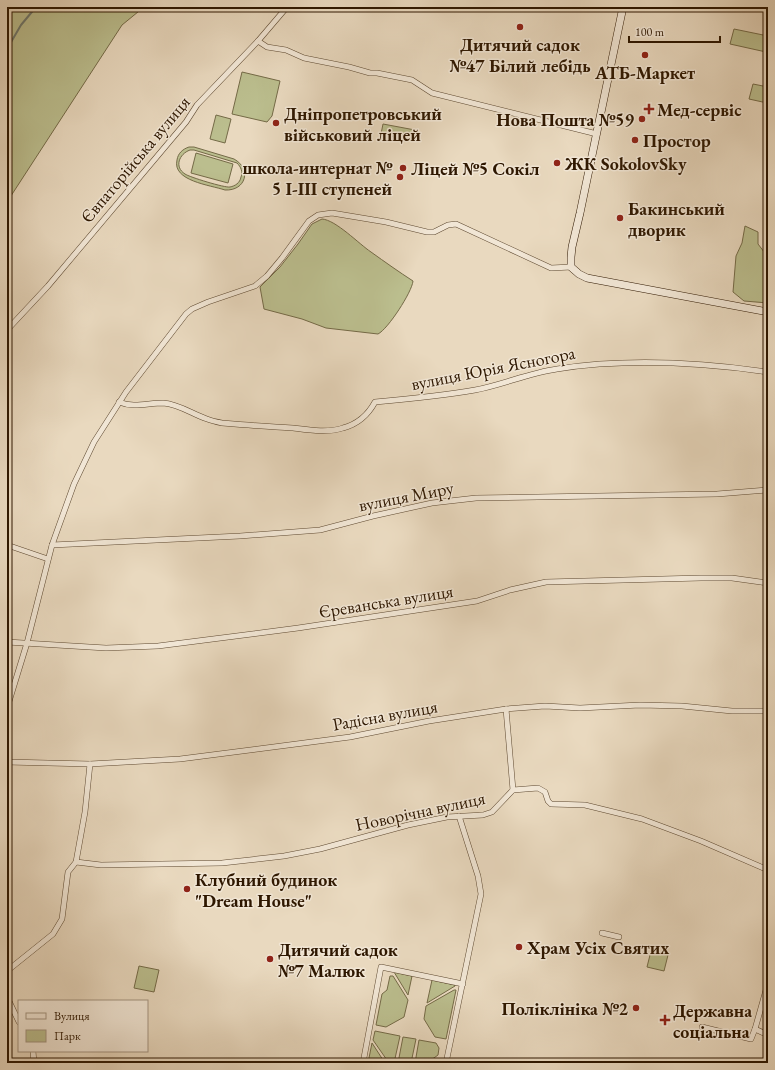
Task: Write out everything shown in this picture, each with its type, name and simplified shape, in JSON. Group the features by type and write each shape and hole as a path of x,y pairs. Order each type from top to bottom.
{"street":[{"name":"Євпаторійська вулиця","path":"7,330 48,286 181,128 197,105 258,42 287,7"},
{"path":"623,7 572,247 570,257 571,266 579,274 587,278 768,312"},
{"path":"258,42 267,48 286,50 304,58 348,66 370,73 412,80 432,93 597,134"},
{"path":"7,708 27,644 52,545 74,484 94,442 119,402 186,314 192,309 255,286 267,276 282,258 309,221 318,215 323,214 332,213 386,222 427,232 434,232 448,225 456,224 552,268 571,266"},
{"name":"вулиця Юрія Ясногора","path":"119,402 128,405 174,405 207,420 222,423 335,430 344,428 362,420 370,411 375,402 427,397 475,390 555,369 592,364 635,361 742,368 768,372"},
{"name":"вулиця Миру","path":"52,545 240,536 320,530 432,503 476,498 717,494 768,490"},
{"path":"7,545 48,559"},
{"name":"Єреванська вулиця","path":"7,642 106,648 158,646 298,628 477,601 510,590 546,582 732,578 768,583"},
{"name":"Радісна вулиця","path":"7,762 90,764 180,759 350,737 429,721 506,709 545,706 580,708 640,704 732,711 768,711"},
{"path":"506,709 513,790 540,788 545,792 548,801 551,804 585,806 642,819 701,841 768,870"},
{"path":"7,971 53,934 62,920 68,872 76,862 85,812 90,764"},
{"name":"Новорічна вулиця","path":"76,862 101,865 222,864 284,856 320,849 408,825 459,816 483,815 492,812 513,790"},
{"path":"446,1063 481,894 478,876 459,816"},
{"path":"602,933 619,937"},
{"path":"363,1063 381,967 463,984"},
{"path":"702,1027 751,1039 768,983"},
{"path":"7,997 18,1020"},
{"path":"755,1029 768,1035"},
{"path":"33,1052 34,1063"}],"green space":[{"path":"7,7 144,7 122,25 7,202"},
{"path":"734,29 768,36 766,52 730,44"},
{"path":"242,72 280,81 272,116 267,122 232,114"},
{"path":"753,84 768,87 767,103 749,99"},
{"path":"216,115 231,119 225,143 210,139"},
{"path":"383,124 415,130 413,141 381,134"},
{"path":"189,147 194,147 234,159 240,163 245,173 242,183 238,187 225,190 194,181 180,173 177,167 177,160 180,153","holes":["190,150 237,163 242,171 240,181 234,186 227,187 185,174 180,168 179,161 183,154"]},
{"path":"196,153 233,164 228,183 191,173"},
{"path":"322,219 334,223 371,252 413,281 409,293 399,310 388,325 378,334 326,328 302,319 264,309 260,287 280,267 312,224"},
{"path":"745,226 758,232 758,244 768,257 768,303 744,301 733,292 736,256 742,243"},
{"path":"651,951 668,955 664,971 647,967"},
{"path":"139,966 159,970 154,992 134,988"},
{"path":"394,972 412,976 408,995"},
{"path":"390,976 393,976 408,1000 404,1017 386,1027 376,1025 382,994 387,990"},
{"path":"432,980 455,985 455,986 427,1003"},
{"path":"456,990 446,1039 435,1037 424,1019 426,1006"},
{"path":"375,1031 400,1036 394,1063 389,1063 373,1040"},
{"path":"403,1037 416,1039 411,1063 398,1063"},
{"path":"419,1040 436,1043 439,1048 438,1055 427,1063 415,1063"},
{"path":"372,1043 385,1063 368,1063"}],"waterway":[{"path":"7,49 21,25 36,7"}],"place":[{"name":"Дитячий садок №47 Білий лебідь","path":"520,27"},
{"name":"АТБ-Маркет","path":"645,55"},
{"name":"Мед-сервіс","path":"649,109"},
{"name":"Нова Пошта №59","path":"642,119"},
{"name":"Дніпропетровський військовий ліцей","path":"276,123"},
{"name":"Простор","path":"635,140"},
{"name":"ЖК SokolovSky","path":"557,163"},
{"name":"Ліцей №5 Сокіл","path":"403,168"},
{"name":"школа-интернат № 5 I-III ступеней","path":"400,177"},
{"name":"Бакинський дворик","path":"620,218"},
{"name":"Клубний будинок \"Dream House\"","path":"187,889"},
{"name":"Храм Усіх Святих","path":"519,947"},
{"name":"Дитячий садок №7 Малюк","path":"270,959"},
{"name":"Поліклініка №2","path":"636,1008"},
{"name":"Державна соціальна","path":"665,1020"}]}
